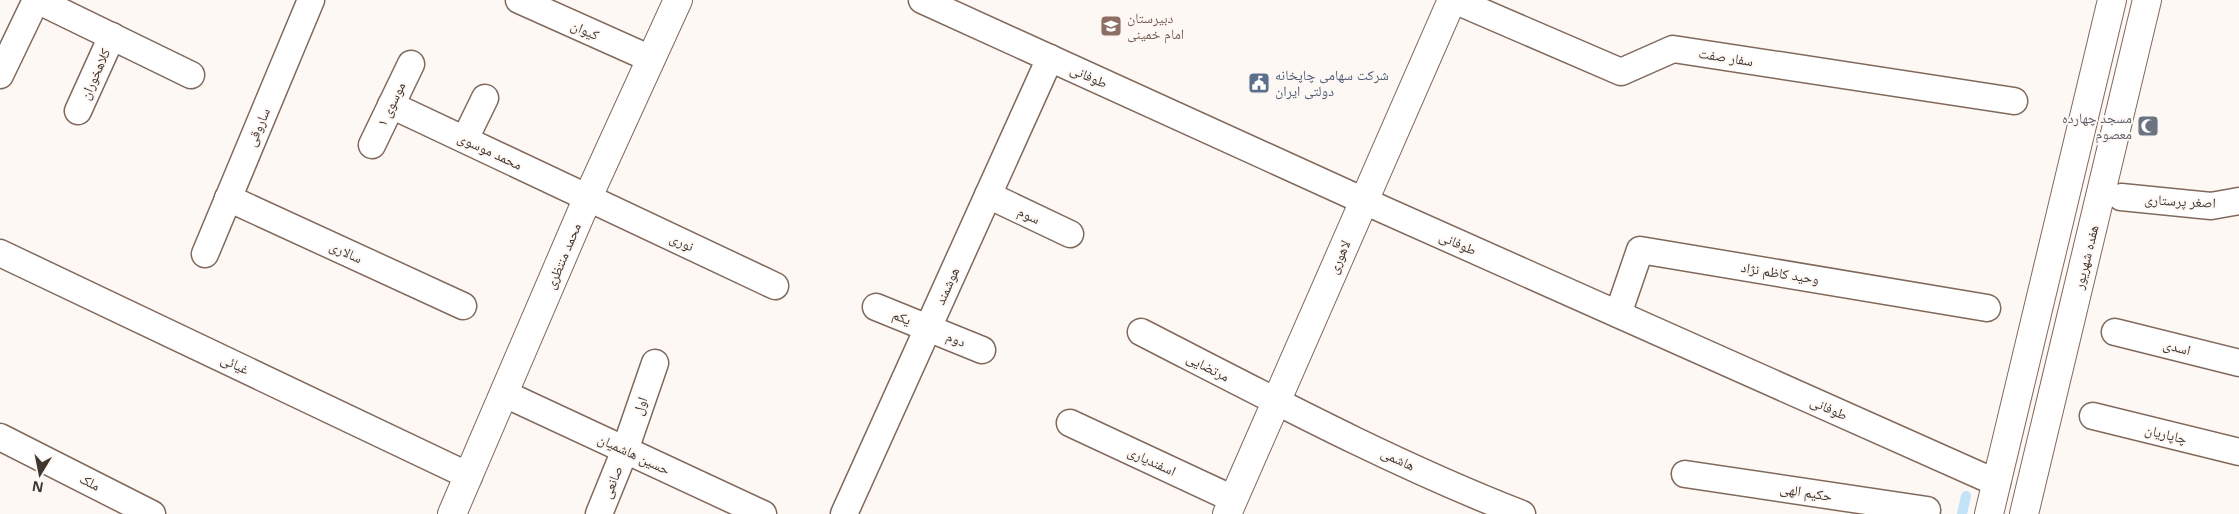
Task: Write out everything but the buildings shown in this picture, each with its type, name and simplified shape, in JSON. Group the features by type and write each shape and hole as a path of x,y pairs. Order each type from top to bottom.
{"main road":[{"name":"محمد منتظری","path":"452,514 588,197 678,0"},
{"name":"لاهوری","path":"1230,507 1453,0"},
{"path":"1989,514 2112,0"},
{"name":"هفده شهریور","path":"2024,514 2147,0"}],"street":[{"path":"0,75 6,47 36,0 191,75"},
{"name":"ساروقی","path":"205,254 311,0"},
{"name":"کیوان","path":"519,0 651,59"},
{"name":"طوفانی","path":"922,0 1364,201 1997,483"},
{"name":"سفار صفت","path":"1453,0 1621,72 1673,49 2014,102"},
{"name":"کلاهخوران","path":"78,111 112,36"},
{"name":"هوشمند","path":"844,514 1050,58"},
{"name":"موسوی ۱","path":"372,145 411,64"},
{"path":"465,139 485,98"},
{"name":"محمد موسوی","path":"391,105 588,197"},
{"name":"سوم","path":"988,195 1070,234"},
{"name":"نوری","path":"588,197 775,286"},
{"name":"اصغر پرستاری","path":"2121,197 2211,206 2239,201"},
{"name":"سالاری","path":"228,198 463,306"},
{"name":"وحید کاظم نژاد","path":"1618,314 1640,250 1987,308"},
{"name":"غیائی","path":"0,253 469,476"},
{"name":"یکم","path":"876,306 928,328"},
{"name":"دوم","path":"928,328 982,350"},
{"name":"مرتضایی","path":"1141,332 1276,401"},
{"name":"اسدی","path":"2115,332 2239,363"},
{"name":"اول","path":"625,450 655,363"},
{"name":"حسین هاشمیان","path":"505,394 763,514"},
{"name":"هاشمی","path":"1276,401 1471,505 1522,514"},
{"name":"چاپاریان","path":"2093,416 2239,452"},
{"name":"اسفندیاری","path":"1070,423 1230,507"},
{"name":"ملک","path":"0,437 152,514"},
{"name":"صانعی","path":"599,514 625,450"},
{"name":"حکیم الهی","path":"1685,474 1927,510"}],"waterway":[{"path":"1962,514 1966,496"}],"place":[{"name":"دبیرستان امام خمینی","path":"1111,26"},
{"name":"شرکت سهامی چاپخانه دولتی ایران","path":"1259,83"},
{"name":"مسجد چهارده معصوم","path":"2148,126"}]}
